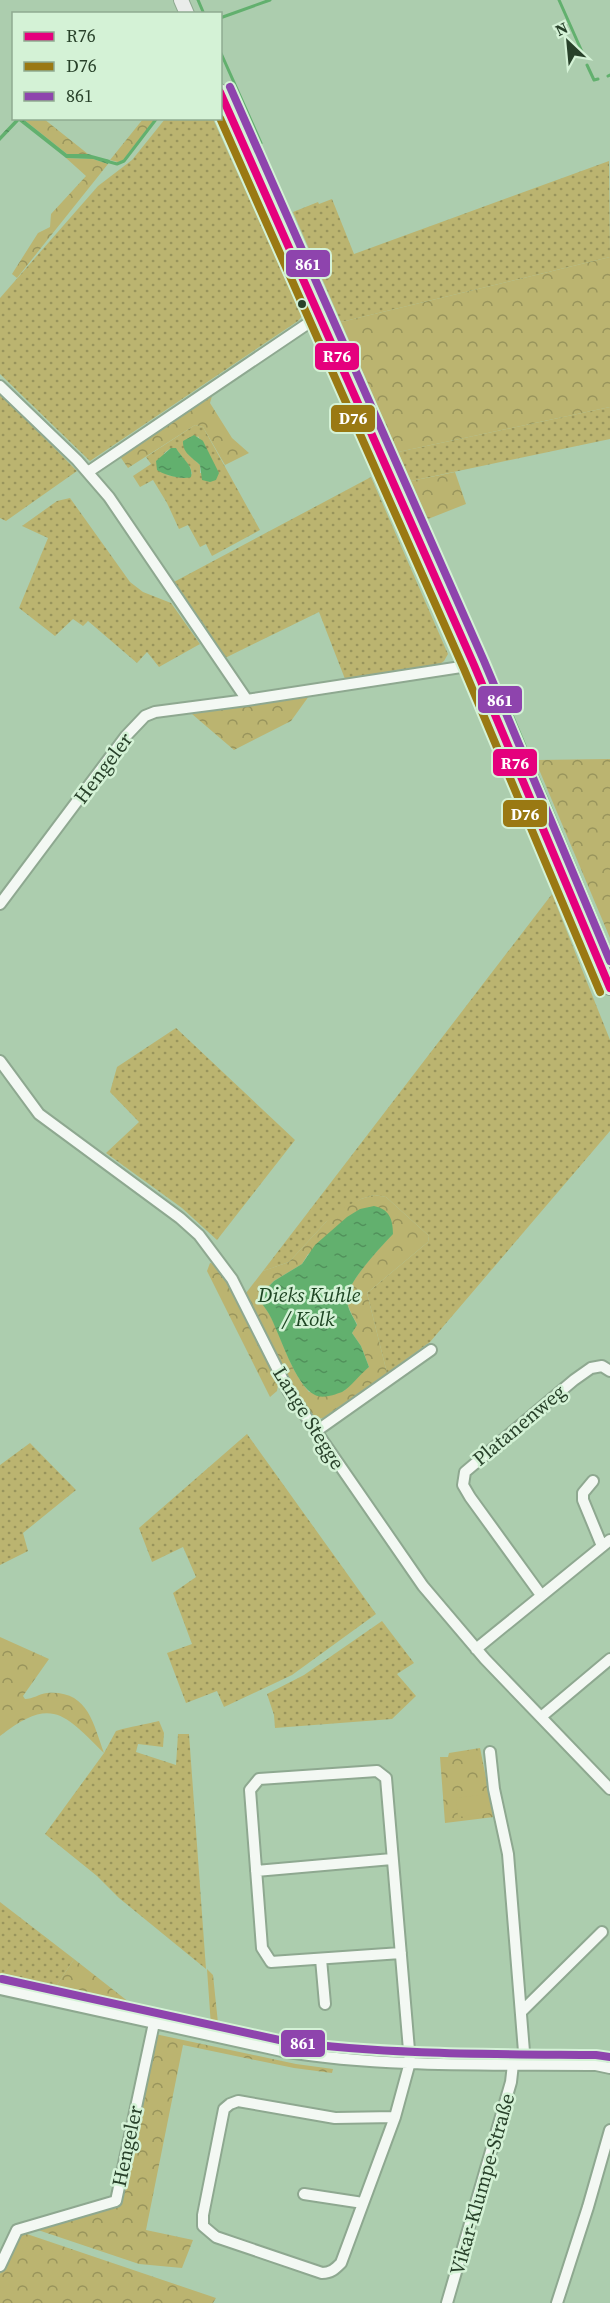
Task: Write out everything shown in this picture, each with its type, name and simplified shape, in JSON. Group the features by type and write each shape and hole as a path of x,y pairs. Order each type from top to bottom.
{"main road":[{"path":"222,96 474,664 610,988"}],"street":[{"path":"88,472 319,316"},
{"path":"0,386 88,472 109,497 247,700"},
{"name":"Hengeler","path":"0,904 126,736 145,716 166,710 247,700 474,664"},
{"name":"Lange Stegge","path":"0,1061 39,1114 180,1218 199,1235 232,1279 289,1392 423,1586 476,1649 610,1789"},
{"path":"315,1432 431,1350"},
{"name":"Platanenweg","path":"541,1595 470,1497 463,1485 465,1472 591,1368 602,1366 610,1371"},
{"path":"476,1649 606,1543 583,1500 583,1493 593,1481"},
{"path":"541,1717 610,1659"},
{"path":"490,1752 494,1790 508,1854 525,2064"},
{"path":"395,2117 334,2118 238,2102 230,2104 224,2109 203,2215 203,2226 216,2237 322,2273 328,2273 341,2263 395,2117 410,2062 401,1953 392,1859 391,1821 386,1778 377,1771 259,1779 250,1790 262,1948 271,1962 401,1953"},
{"path":"256,1871 392,1859"},
{"path":"521,2012 602,1932"},
{"path":"321,1959 325,2004"},
{"path":"0,1989 328,2059 596,2065 610,2068"},
{"name":"Hengeler","path":"0,2266 17,2230 116,2201 154,2022"},
{"name":"Vikar-Klumpe-Straße","path":"447,2303 511,2082 513,2064"},
{"path":"557,2303 585,2218 610,2130"},
{"path":"304,2194 363,2203"}],"green space":[{"path":"24,120 45,120 88,154 67,154"},
{"path":"142,120 154,120 123,160 118,162 110,160"},
{"path":"164,120 213,120 302,316 298,321 90,461 0,374 0,298 98,186 132,160"},
{"path":"66,158 93,159 108,164 17,278 12,274 38,233 50,227 51,214 86,176"},
{"path":"609,161 610,257 341,322 293,212 332,199 354,254"},
{"path":"610,257 610,407 398,452 341,322"},
{"path":"0,393 77,471 6,521 0,518"},
{"path":"210,394 212,396 210,403 232,438 249,453 225,465 203,427 195,425 128,468 119,455"},
{"path":"610,407 610,439 411,481 398,452"},
{"path":"195,425 203,427 260,530 212,556 206,544 200,547 188,525 179,529 153,480 140,487 133,476 151,464 146,457","holes":["198,436 218,473 200,473 200,465 188,454","175,448 190,467 192,474 183,478 167,475 164,453"]},
{"path":"455,472 466,504 428,519 411,481"},
{"path":"371,477 448,654 444,661 437,666 345,679 319,612 225,658 172,583"},
{"path":"70,498 130,582 143,592 171,603 200,644 159,667 147,652 137,663 88,621 83,626 73,619 55,636 19,608 48,538 22,526 57,501"},
{"path":"309,696 291,721 234,750 192,714"},
{"path":"610,759 610,938 535,760"},
{"path":"552,894 610,1040 610,1131 430,1342 387,1373 367,1293 428,1242 429,1236 386,1197 374,1195 361,1199 326,1222 289,1262 263,1271"},
{"path":"176,1028 295,1140 217,1240 182,1208 106,1153 139,1122 110,1092 117,1067"},
{"path":"374,1195 386,1197 429,1236 428,1242 367,1293 387,1373 323,1418 315,1419 291,1385 246,1293 263,1271 289,1262 326,1222 341,1209","holes":["392,1234 358,1274 348,1291 347,1302 357,1324 352,1333 361,1346 369,1367 358,1375 344,1391 309,1392 292,1365 261,1294 274,1281 302,1264 308,1254"]},
{"path":"210,1263 215,1264 236,1297 274,1375 278,1385 277,1391 270,1397 207,1271"},
{"path":"247,1434 376,1614 292,1675 224,1707 217,1691 186,1703 167,1653 192,1644 173,1593 196,1577 183,1547 152,1562 139,1528"},
{"path":"30,1443 76,1490 23,1533 28,1551 0,1565 0,1465"},
{"path":"382,1621 414,1663 397,1674 416,1696 392,1719 275,1728 274,1715 267,1694 304,1675"},
{"path":"0,1637 49,1659 23,1696 25,1699 47,1693 61,1693 72,1697 87,1711 104,1753 67,1719 56,1714 45,1713 32,1716 0,1736"},
{"path":"159,1721 164,1733 163,1747 138,1744 136,1752 176,1765 178,1734 189,1734 206,1969 45,1834 104,1753 116,1731"},
{"path":"480,1748 494,1817 445,1823 440,1757 448,1757 449,1753"},
{"path":"487,1794 490,1813 458,1817 456,1798"},
{"path":"0,1902 74,1959 53,1991 0,1980"},
{"path":"74,1959 139,2010 53,1991"},
{"path":"207,1969 213,1975 218,2023 292,2039 337,2045 397,2046 392,2050 337,2049 291,2044 211,2026"},
{"path":"155,2034 296,2064 333,2069 332,2073 294,2068 183,2045 146,2230 193,2240 182,2268 139,2264 32,2228 119,2203"},
{"path":"21,2232 216,2298 213,2303 0,2303 0,2274"}],"water":[{"path":"15,120 24,120 67,154 88,154 110,160 108,164 93,159 66,158 19,121 0,141 0,136"},
{"path":"194,435 203,441 219,473 216,480 210,482 202,480 200,465 184,449 183,441"},
{"path":"171,448 176,448 189,465 191,477 183,478 157,470 156,461"},
{"name":"Dieks Kuhle / Kolk","path":"374,1206 387,1212 393,1234 358,1274 348,1292 347,1299 357,1325 352,1333 361,1346 369,1367 342,1392 321,1397 308,1390 301,1381 269,1314 259,1299 274,1281 302,1264 315,1245 347,1217 360,1209"}],"waterway":[{"path":"198,0 203,12"},
{"path":"222,17 270,0"},
{"path":"559,0 583,54"},
{"path":"222,55 261,143"},
{"path":"587,65 594,80 598,79"},
{"path":"106,161 117,164 124,161 155,120"},
{"path":"217,120 304,312"},
{"path":"292,219 513,717 610,950"}],"transit line":[{"name":"861","path":"230,87 484,661 610,961"},
{"name":"R76","path":"222,97 474,665 610,988"},
{"name":"D76","path":"221,120 464,669 600,992"},
{"name":"861","path":"2,1979 284,2041 401,2051 610,2057"}]}
